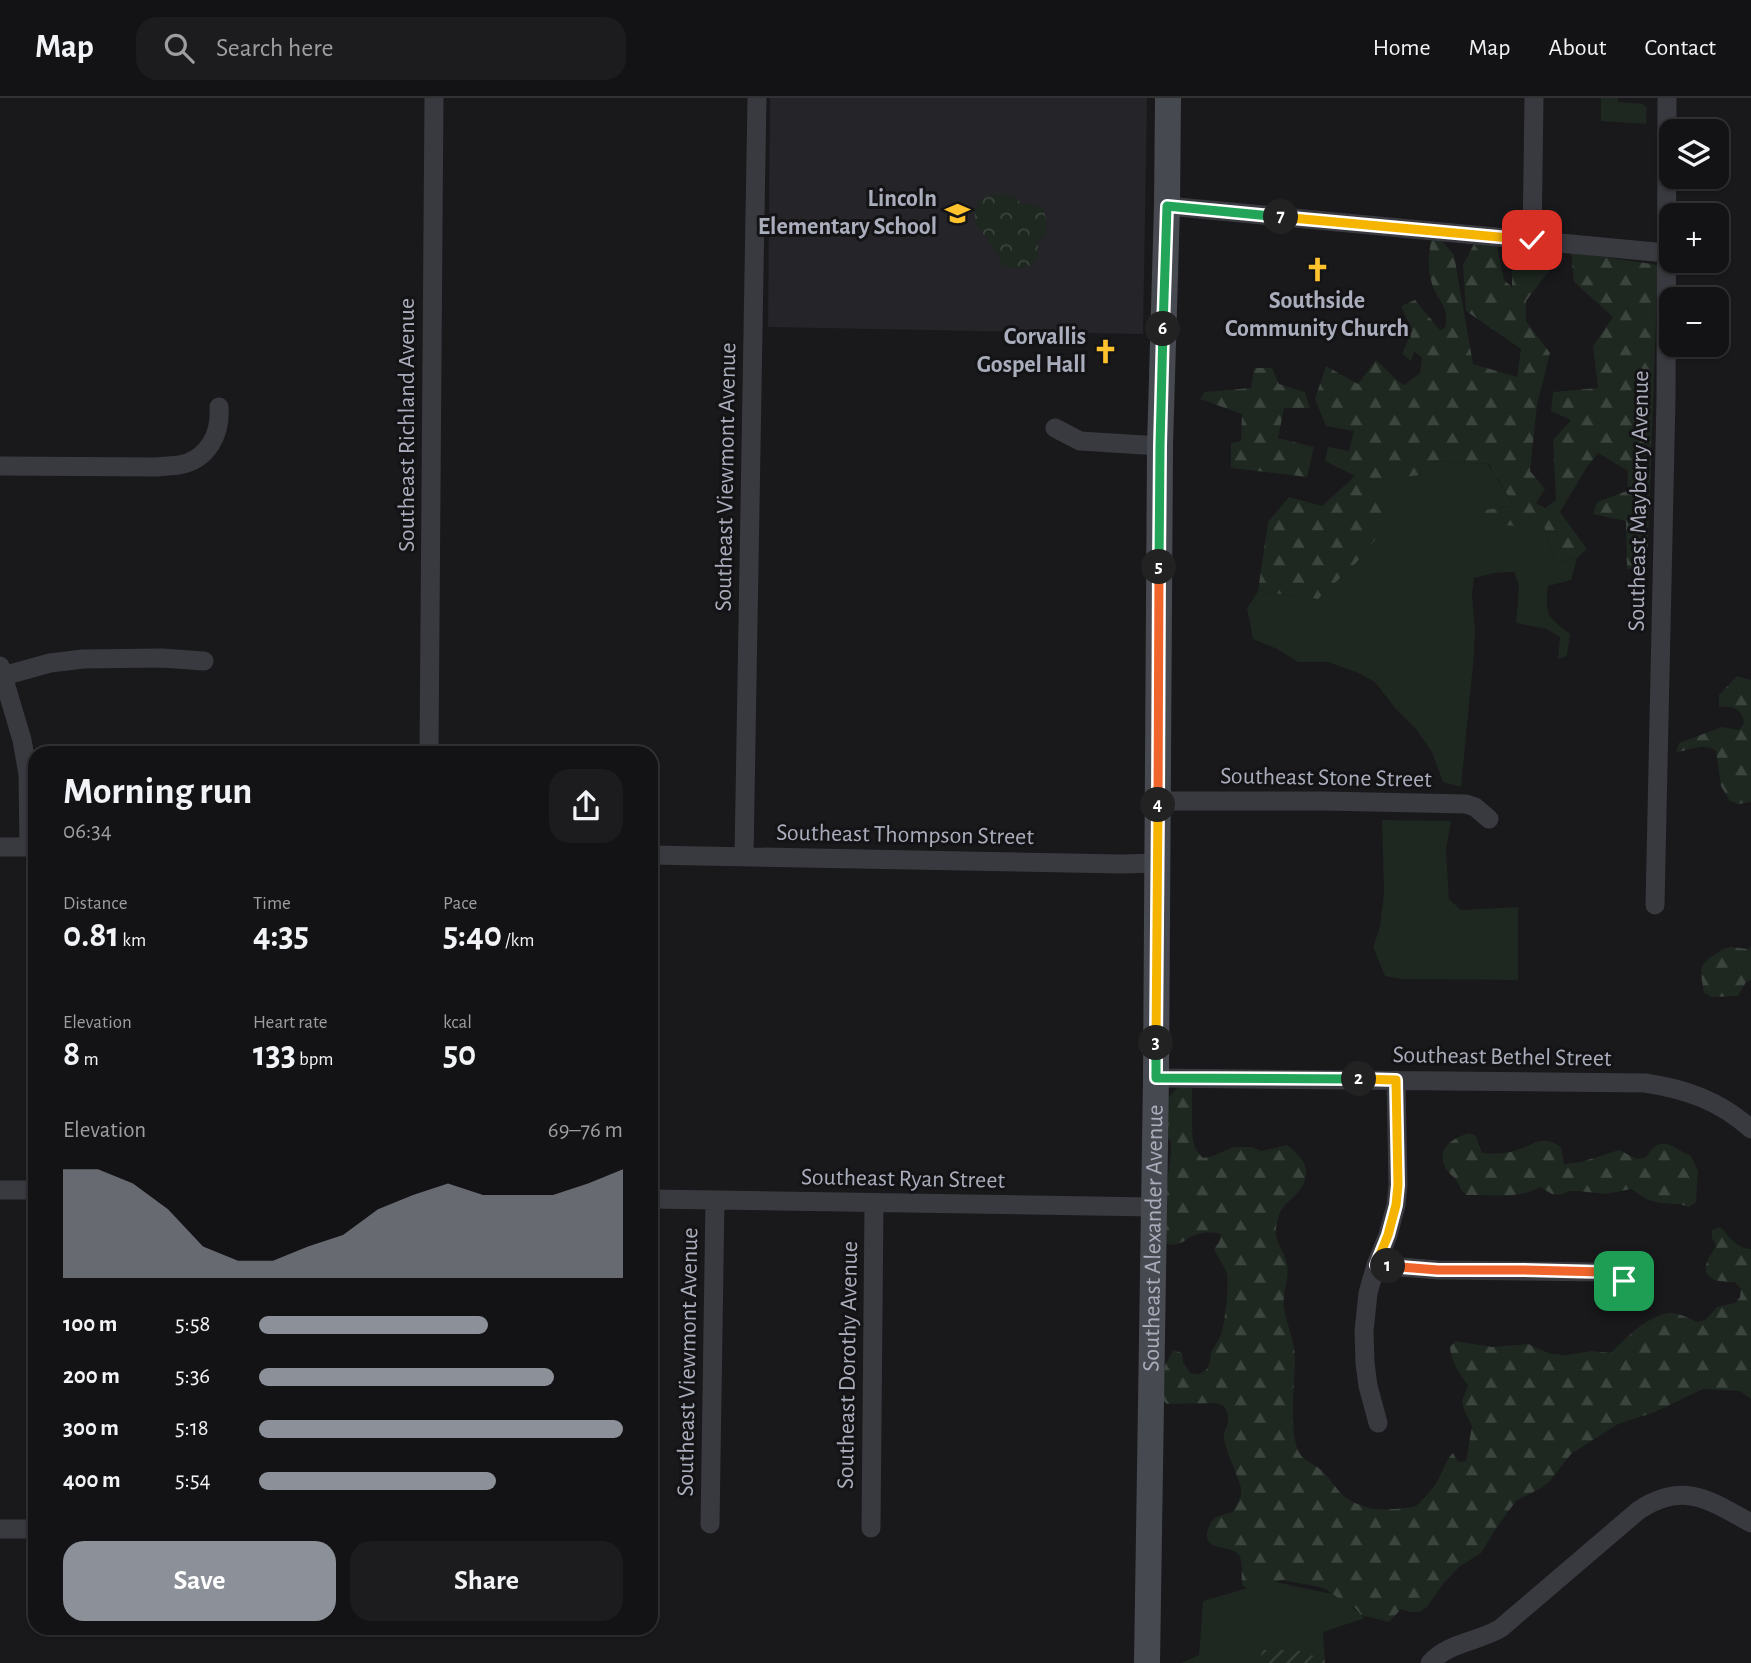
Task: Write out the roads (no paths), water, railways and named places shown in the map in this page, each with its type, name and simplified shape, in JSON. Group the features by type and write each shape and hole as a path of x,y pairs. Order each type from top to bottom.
{"street":[{"name":"Southeast Richland Avenue","path":"429,746 434,98"},
{"name":"Southeast Viewmont Avenue","path":"744,856 757,98"},
{"name":"Southeast Alexander Avenue","path":"1147,1663 1156,1078 1160,446 1168,98"},
{"path":"1532,240 1534,98"},
{"name":"Southeast Mayberry Avenue","path":"1666,203 1667,98"},
{"path":"1167,206 1659,252"},
{"name":"Southeast Mayberry Avenue","path":"1655,905 1666,398 1666,273"},
{"path":"0,466 180,465 204,452 211,444 219,428 219,407"},
{"path":"1055,428 1080,441 1160,446"},
{"path":"28,774 22,740 1,671 82,659 162,658 204,661"},
{"name":"Southeast Stone Street","path":"1158,801 1466,804 1475,807 1489,819"},
{"path":"0,847 28,847"},
{"name":"Southeast Thompson Street","path":"658,855 1158,863"},
{"name":"Southeast Bethel Street","path":"1156,1078 1632,1083 1667,1086 1709,1099 1751,1129"},
{"path":"1378,1423 1368,1386 1364,1331 1368,1293 1396,1205 1396,1080"},
{"path":"0,1190 28,1190"},
{"name":"Southeast Ryan Street","path":"658,1199 1154,1207"},
{"name":"Southeast Viewmont Avenue","path":"710,1524 715,1200"},
{"name":"Southeast Dorothy Avenue","path":"871,1528 874,1203"},
{"path":"1376,1265 1438,1270 1603,1272 1620,1278 1634,1288"},
{"path":"1430,1663 1447,1649 1490,1635 1502,1628 1557,1578 1653,1501 1672,1495 1702,1498 1751,1523"},
{"path":"0,1529 28,1526"}],"place":[{"name":"Lincoln Elementary School","path":"957,213"},
{"name":"Southside Community Church","path":"1317,270"},
{"name":"Corvallis Gospel Hall","path":"1106,351"}]}
